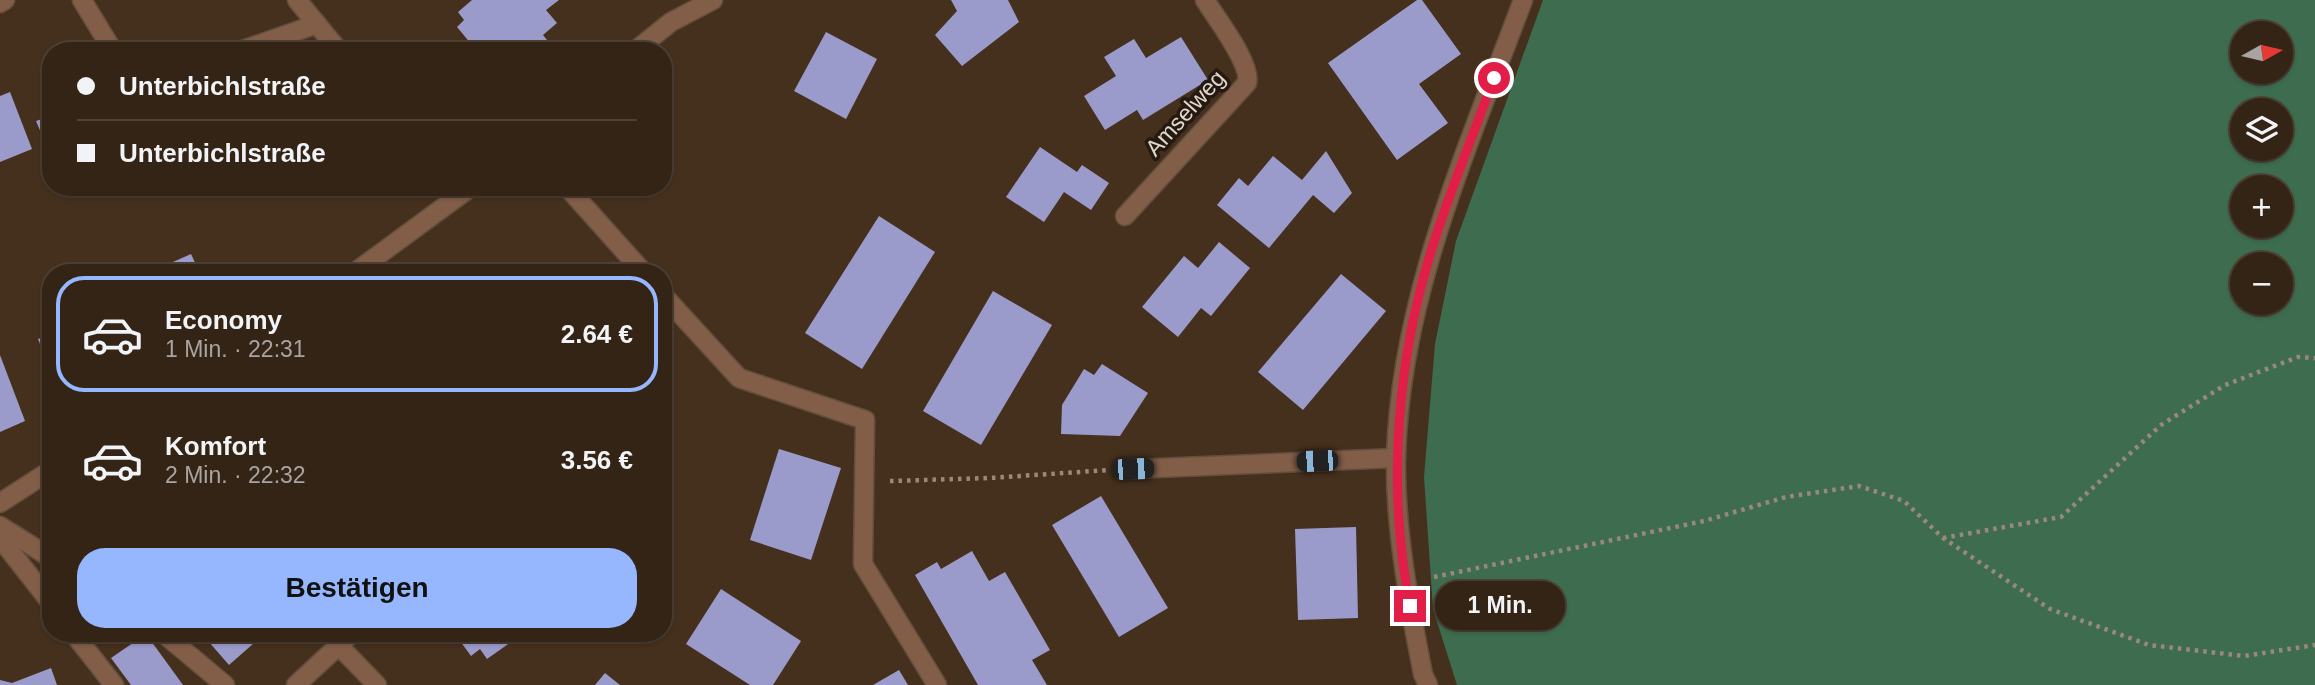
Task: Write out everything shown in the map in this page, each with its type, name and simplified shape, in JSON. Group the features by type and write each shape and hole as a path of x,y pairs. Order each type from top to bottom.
{"street":[{"path":"0,3 5,0"},
{"path":"82,0 108,42"},
{"path":"297,0 332,42"},
{"path":"646,42 671,22 713,0"},
{"name":"Amselweg","path":"1125,216 1247,83 1244,64 1205,0"},
{"path":"1428,685 1423,674 1406,584 1396,458 1404,378 1416,309 1436,235 1523,0"},
{"path":"266,42 317,24"},
{"path":"365,264 452,196"},
{"path":"574,196 636,264"},
{"path":"672,305 739,379 865,420 863,564 937,685"},
{"path":"1133,469 1396,458"},
{"path":"0,503 42,476"},
{"path":"0,526 42,552"},
{"path":"0,538 42,592"},
{"path":"80,642 114,685"},
{"path":"174,642 226,685"},
{"path":"296,685 341,642"},
{"path":"346,642 377,685"}],"path":[{"path":"1942,538 2061,517 2161,425 2225,385 2298,358 2315,358"},
{"path":"865,481 990,478 1133,469"},
{"path":"1406,584 1475,567 1704,521 1786,497 1859,486 1904,501 1942,538 2050,609 2149,645 2244,656 2315,645"}],"green space":[{"path":"1543,0 2315,0 2315,685 1457,685 1433,609 1424,477 1435,344 1456,241"}],"building":[{"path":"472,0 559,0 546,10 557,23 543,35 547,40 545,42 470,42 457,27 464,20 458,12"},
{"path":"951,0 1008,0 1019,22 962,66 935,35 957,11"},
{"path":"1417,0 1422,0 1461,54 1419,84 1448,123 1397,160 1328,63"},
{"path":"826,32 877,59 846,119 794,91"},
{"path":"1181,37 1208,80 1143,120 1137,110 1105,130 1084,96 1116,76 1104,57 1134,39 1146,58"},
{"path":"10,92 32,149 0,162 0,96"},
{"path":"42,119 42,135 36,121"},
{"path":"1040,147 1077,172 1082,165 1109,183 1091,210 1064,192 1044,222 1006,197"},
{"path":"1326,151 1352,193 1334,213 1313,195 1269,248 1217,205 1239,178 1248,186 1273,156 1302,180"},
{"path":"879,216 935,252 862,369 805,333"},
{"path":"1219,242 1250,268 1211,316 1201,308 1178,337 1142,307 1184,256 1198,268"},
{"path":"191,254 196,264 168,264"},
{"path":"1341,274 1386,311 1303,410 1258,372"},
{"path":"993,291 1052,325 981,445 923,411"},
{"path":"0,355 25,421 0,432"},
{"path":"1102,364 1148,393 1120,436 1061,434 1062,405 1084,369 1094,375"},
{"path":"779,449 841,468 811,560 750,540"},
{"path":"1101,496 1168,608 1119,637 1052,525"},
{"path":"1356,527 1358,618 1298,620 1295,529"},
{"path":"972,551 989,581 1005,572 1050,650 1032,660 1047,685 978,685 915,575 937,562 941,569"},
{"path":"721,589 801,641 773,685 750,685 686,644"},
{"path":"134,642 152,642 183,685 131,685 111,658"},
{"path":"209,642 255,642 229,665"},
{"path":"461,642 511,642 487,659 480,649 471,656"},
{"path":"51,668 57,685 0,685 0,680 12,683"},
{"path":"899,670 908,685 873,685"},
{"path":"605,673 620,685 595,685"}],"route":[{"path":"1410,606 1399,515 1396,458 1404,378 1416,309 1436,235 1494,78"}]}
